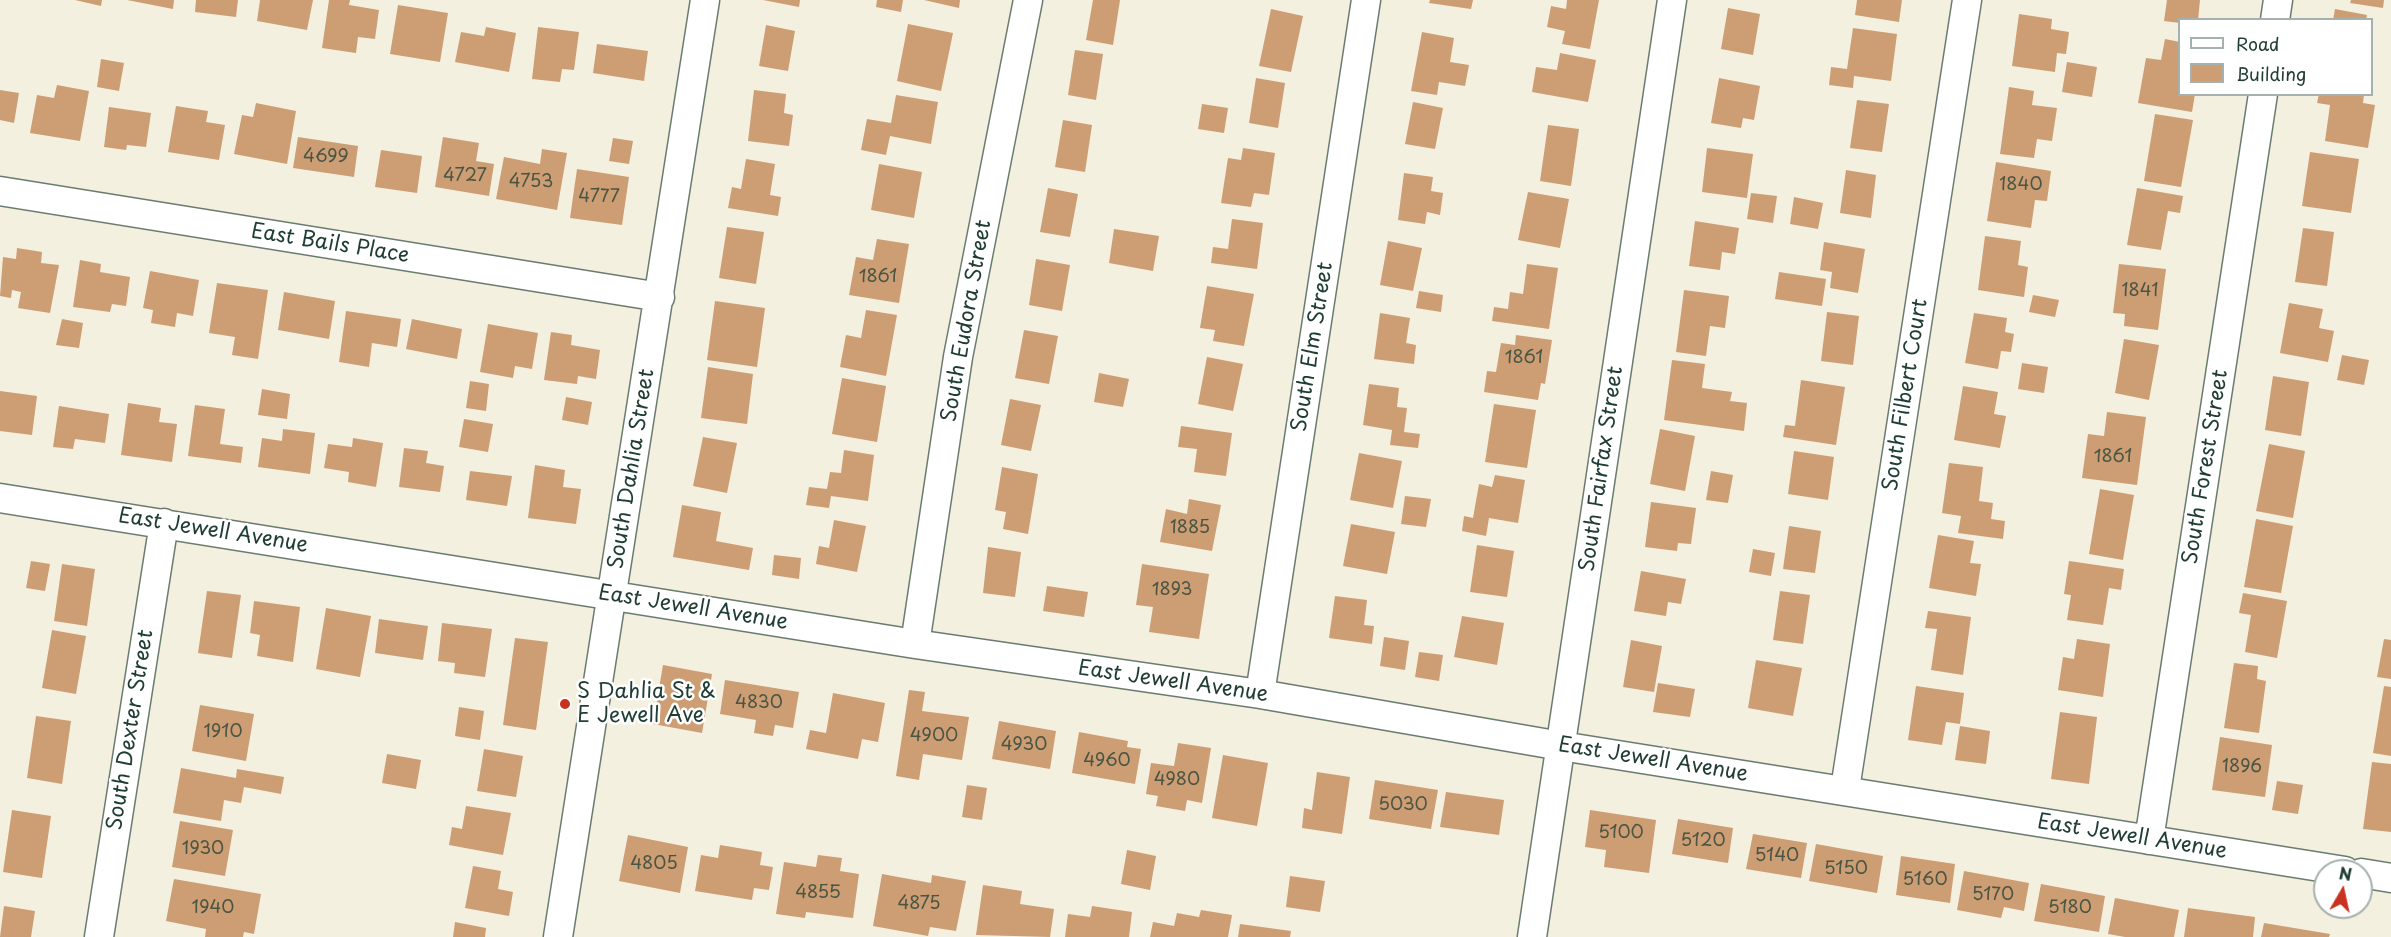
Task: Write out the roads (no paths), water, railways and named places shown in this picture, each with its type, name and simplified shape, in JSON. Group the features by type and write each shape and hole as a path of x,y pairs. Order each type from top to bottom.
{"street":[{"name":"South Dahlia Street","path":"558,937 705,0"},
{"name":"South Eudora Street","path":"915,644 958,357 1028,0"},
{"name":"South Elm Street","path":"1260,694 1366,0"},
{"name":"South Fairfax Street","path":"1532,937 1672,0"},
{"name":"South Filbert Court","path":"1845,789 1967,0"},
{"path":"2275,18 2278,0"},
{"name":"South Forest Street","path":"2149,840 2263,96"},
{"name":"East Bails Place","path":"0,191 660,297"},
{"name":"East Jewell Avenue","path":"0,498 915,644 1260,694 1561,746 1845,789 2313,866"},
{"name":"South Dexter Street","path":"99,937 164,523"},
{"path":"2373,875 2391,878"}],"place":[{"name":"S Dahlia St & E Jewell Ave","path":"565,704"}]}
